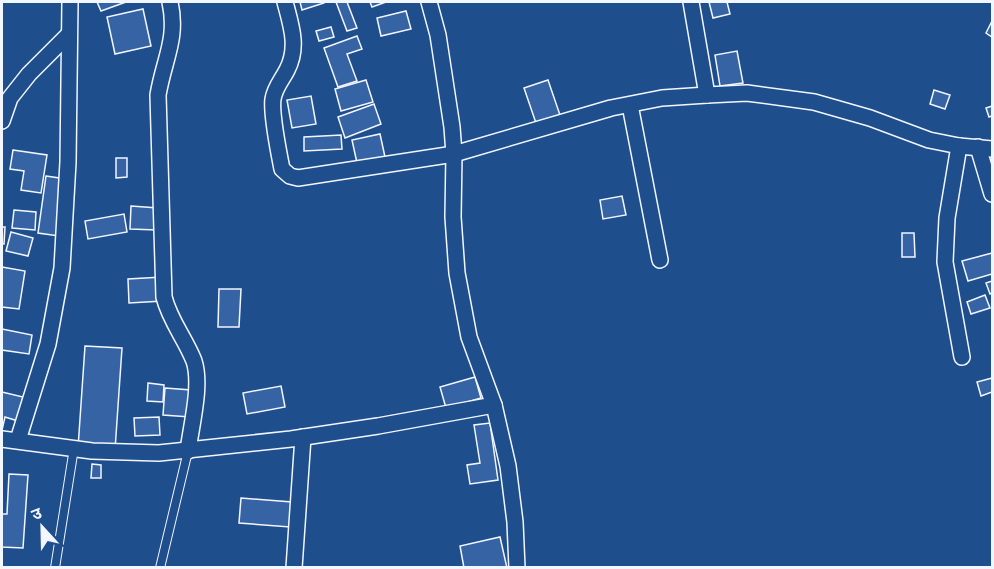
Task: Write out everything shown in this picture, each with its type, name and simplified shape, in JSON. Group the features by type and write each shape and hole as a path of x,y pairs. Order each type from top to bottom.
{"street":[{"path":"18,440 48,344 62,268 70,100 68,35 70,2"},
{"path":"170,2 174,30 162,70 159,95 164,297 168,313 195,364 197,384 188,451"},
{"path":"285,2 295,43 287,71 276,86 272,102 282,169 290,176 298,178 454,154 599,111 662,98 747,93 814,102 870,118 929,140 986,148 993,194"},
{"path":"429,2 440,46 452,126 453,217 457,273 469,337 494,405 508,466 515,522 517,567"},
{"path":"691,2 707,95"},
{"path":"2,121 10,98 68,35"},
{"path":"630,105 660,260"},
{"path":"959,146 947,218 945,262 962,357"},
{"path":"2,439 74,448 159,453 188,451 378,426 494,405"},
{"path":"294,567 303,437"}],"lane":[{"path":"55,567 74,448"},
{"path":"160,567 188,451"}],"building":[{"path":"97,2 126,2 101,11"},
{"path":"300,2 324,2 324,3 302,10"},
{"path":"336,2 347,2 357,28 347,31"},
{"path":"370,2 386,2 372,7"},
{"path":"709,2 727,2 730,14 713,18"},
{"path":"143,9 151,46 115,54 107,17"},
{"path":"406,11 411,29 381,36 377,18"},
{"path":"992,21 992,37 986,33"},
{"path":"331,27 334,37 319,41 316,31"},
{"path":"357,36 362,49 347,54 357,81 338,87 324,48"},
{"path":"737,51 743,83 720,86 715,55"},
{"path":"366,80 373,102 341,111 335,89"},
{"path":"548,80 561,118 537,126 524,88"},
{"path":"934,90 950,95 945,109 930,104"},
{"path":"311,96 316,124 292,128 287,100"},
{"path":"374,104 381,124 345,138 338,117"},
{"path":"992,106 992,116 989,117 986,108"},
{"path":"380,134 385,157 357,163 352,140"},
{"path":"341,135 342,149 304,151 304,137"},
{"path":"13,150 47,155 41,193 21,190 24,171 10,169"},
{"path":"116,158 127,158 127,177 116,178"},
{"path":"46,176 66,179 59,236 38,233"},
{"path":"622,196 626,215 603,219 600,200"},
{"path":"131,206 158,208 157,230 130,229"},
{"path":"14,210 36,212 35,230 12,228"},
{"path":"124,214 127,232 88,239 85,221"},
{"path":"2,227 5,227 4,244 2,244"},
{"path":"11,232 33,238 28,256 6,251"},
{"path":"902,233 914,233 915,257 902,257"},
{"path":"992,253 992,274 968,281 962,261"},
{"path":"2,267 25,271 19,309 2,307"},
{"path":"162,277 163,301 129,303 128,279"},
{"path":"992,281 992,293 990,294 986,283"},
{"path":"219,289 241,289 239,327 218,327"},
{"path":"985,295 990,308 971,314 967,302"},
{"path":"2,329 32,335 29,354 2,350"},
{"path":"85,346 122,348 115,450 78,448"},
{"path":"475,377 481,398 446,408 440,387"},
{"path":"992,378 992,392 981,396 977,382"},
{"path":"148,383 164,385 163,402 147,401"},
{"path":"281,386 285,407 247,414 243,393"},
{"path":"165,388 191,390 190,417 163,415"},
{"path":"2,392 23,397 18,421 5,417 2,430"},
{"path":"159,417 160,435 135,436 134,418"},
{"path":"490,423 498,480 470,484 467,465 480,463 474,425"},
{"path":"92,464 101,465 101,478 91,478"},
{"path":"9,474 28,475 23,548 2,547 2,514 7,514"},
{"path":"241,498 292,502 290,527 239,523"},
{"path":"500,537 507,568 464,568 460,546"}]}
